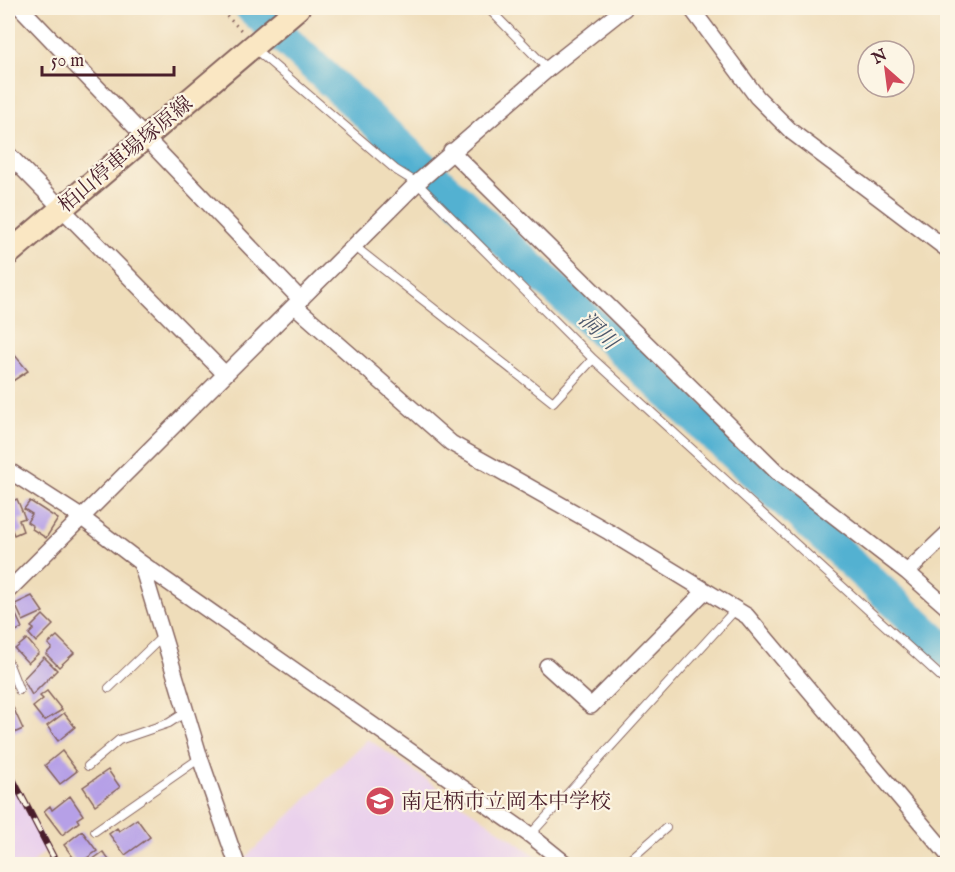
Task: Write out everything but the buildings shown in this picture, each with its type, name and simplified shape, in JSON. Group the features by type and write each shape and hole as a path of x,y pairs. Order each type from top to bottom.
{"main road":[{"name":"栢山停車場塚原線","path":"8,254 295,10"}],"street":[{"path":"21,8 146,138 298,303 451,443 609,532 747,616 948,855"},
{"path":"8,591 417,183 451,151 548,69 625,8"},
{"path":"691,8 757,97 792,132 944,241"},
{"path":"451,151 776,471 907,572 948,608"},
{"path":"8,154 225,374"},
{"path":"8,470 81,518 141,563 530,835 566,864"},
{"path":"907,572 948,533"},
{"path":"141,563 200,758 237,864"},
{"path":"546,666 591,706 705,591"}],"lane":[{"path":"488,8 548,69"},
{"path":"252,46 396,170 417,183 594,359 948,683"},
{"path":"354,246 553,402 594,359"},
{"path":"530,835 736,609"},
{"path":"109,688 163,636"},
{"path":"8,662 19,690"},
{"path":"88,766 119,740 170,723 186,712"},
{"path":"95,831 200,758"},
{"path":"625,864 666,828"}],"path":[{"path":"218,8 240,27 252,46"}],"shaded area":[{"name":"南足柄市立岡本中学校","path":"368,739 548,864 242,864 241,862"},
{"path":"8,772 48,849 31,864 8,864"}],"waterway":[{"name":"洞川","path":"251,8 948,652"}],"railway":[{"path":"8,770 57,864"}],"place":[{"name":"南足柄市立岡本中学校","path":"380,801"}]}
